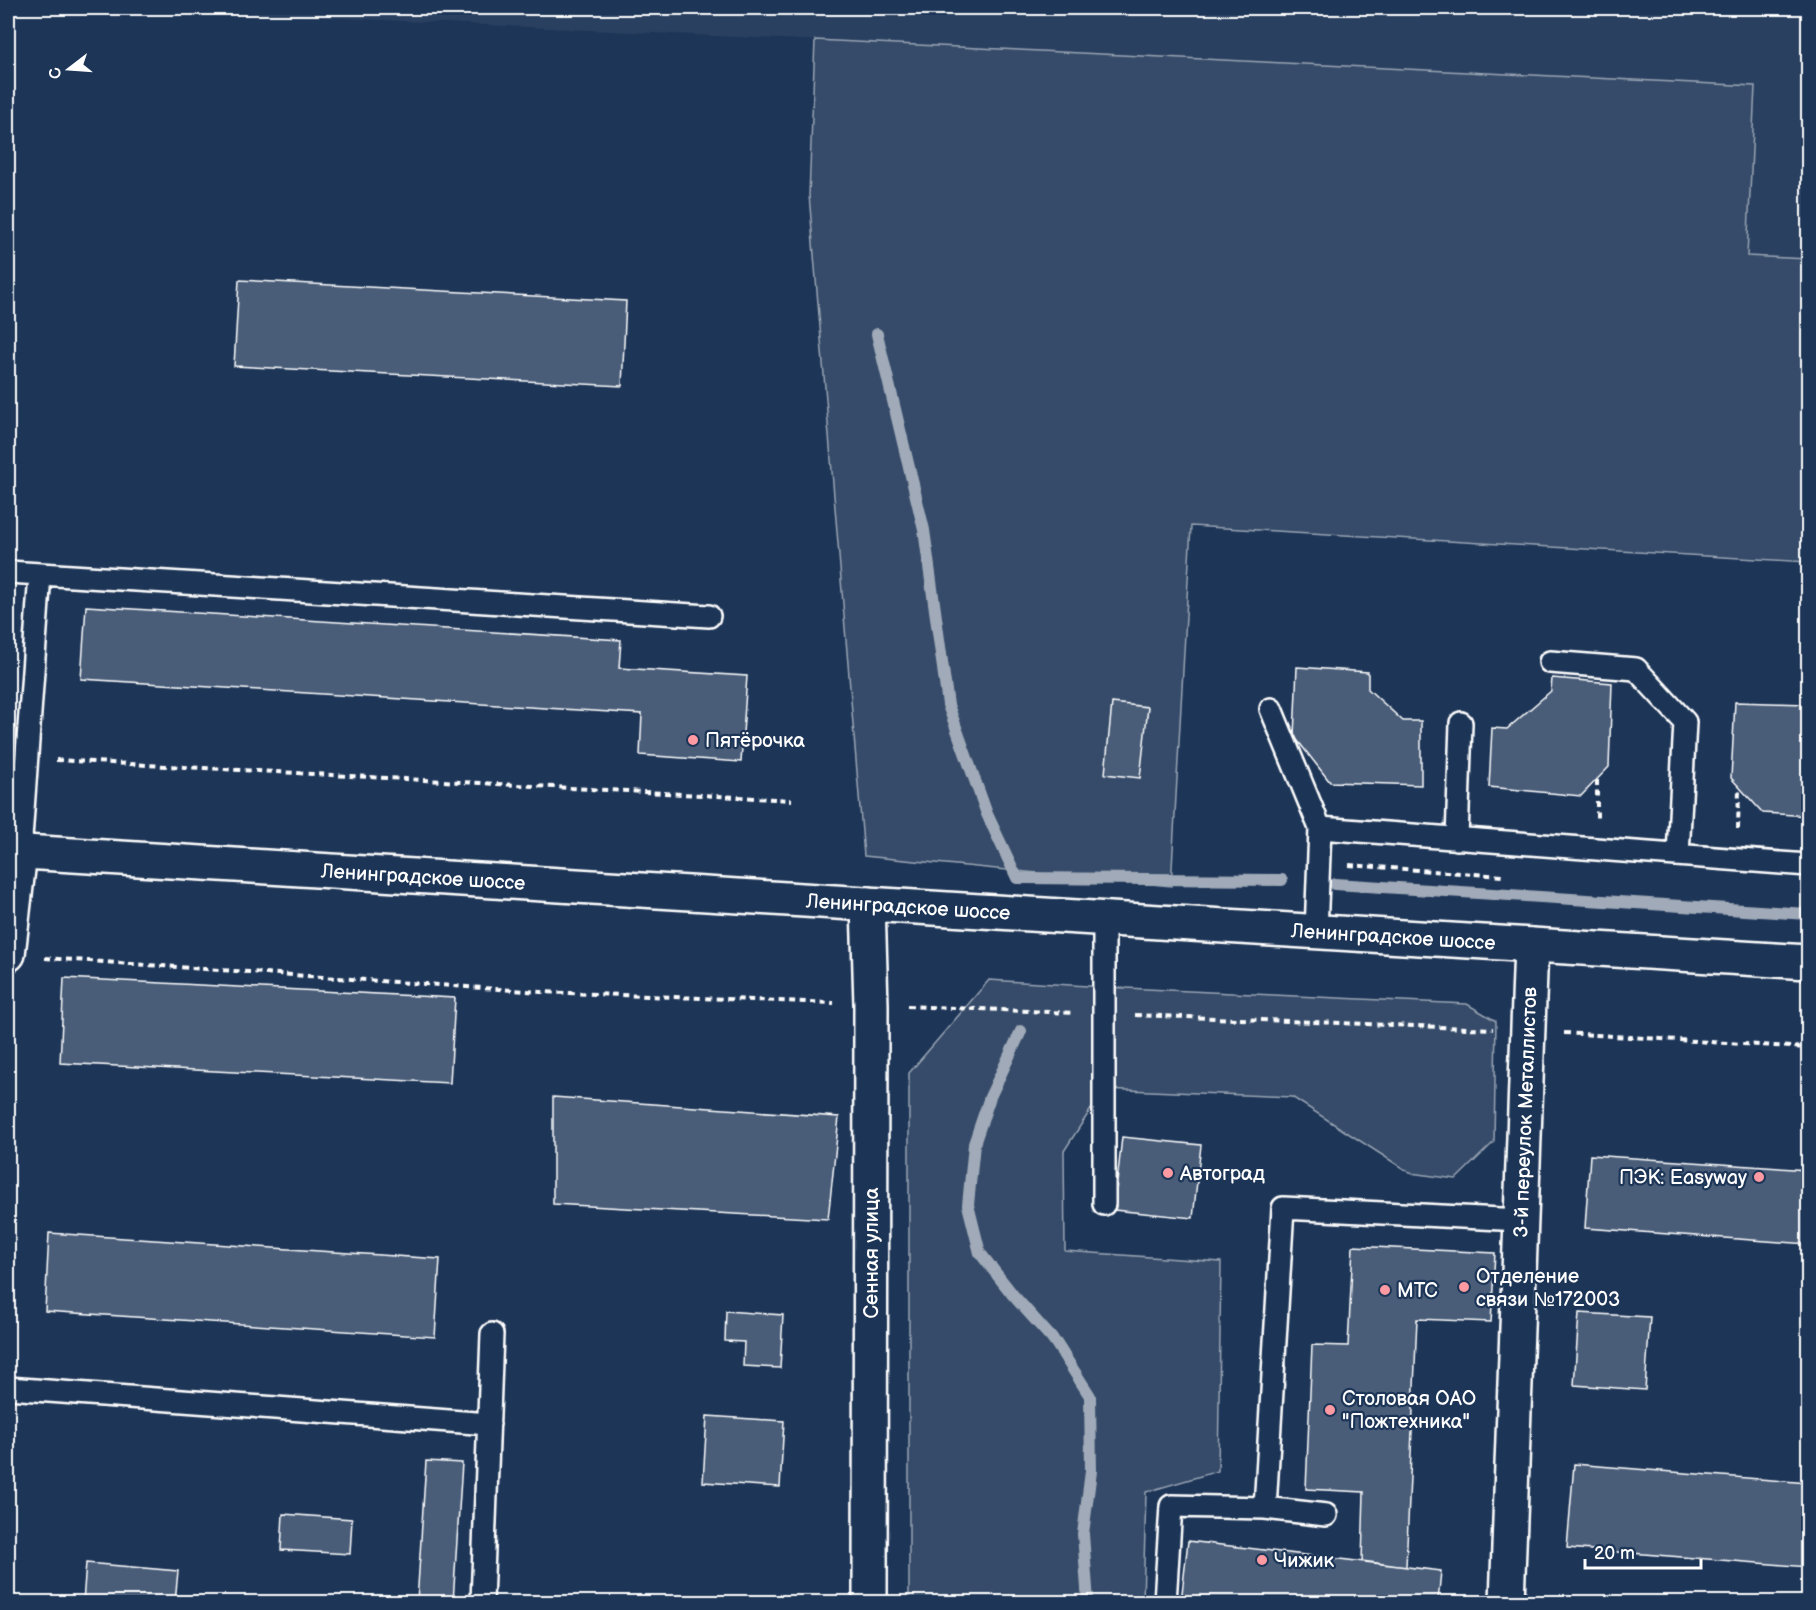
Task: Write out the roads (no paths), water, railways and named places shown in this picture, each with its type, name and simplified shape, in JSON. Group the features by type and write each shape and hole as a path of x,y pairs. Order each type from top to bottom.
{"main road":[{"name":"Ленинградское шоссе","path":"14,851 1809,962"},
{"path":"8,954 14,851"},
{"name":"Сенная улица","path":"868,904 871,1005 870,1602"},
{"name":"3-й переулок Металлистов","path":"1507,1602 1531,945"}],"lane":[{"path":"8,572 709,616"},
{"path":"14,851 27,759 40,574"},
{"path":"1550,662 1636,669 1685,722 1678,855"},
{"path":"1270,710 1320,828 1316,932"},
{"path":"1457,839 1461,723"},
{"path":"1320,828 1809,865"},
{"path":"1104,919 1104,1204"},
{"path":"1265,1509 1283,1208 1521,1220"},
{"path":"482,1602 492,1334"},
{"path":"8,1388 489,1424"},
{"path":"1165,1602 1171,1506 1265,1509 1326,1515"}],"waterway":[{"path":"877,334 924,530 948,705 987,814 1017,878 1282,880"},
{"path":"1335,884 1808,914"},
{"path":"1021,1031 990,1097 974,1144 968,1205 980,1253 1013,1295 1056,1343 1090,1396 1091,1471 1083,1534 1088,1602"}],"place":[{"name":"Пятёрочка","path":"693,740"},
{"name":"Автоград","path":"1168,1173"},
{"name":"ПЭК: Easyway","path":"1759,1177"},
{"name":"Отделение связи №172003","path":"1464,1287"},
{"name":"МТС","path":"1385,1290"},
{"name":"Столовая ОАО \"Пожтехника\"","path":"1330,1410"},
{"name":"Чижик","path":"1262,1560"}]}
